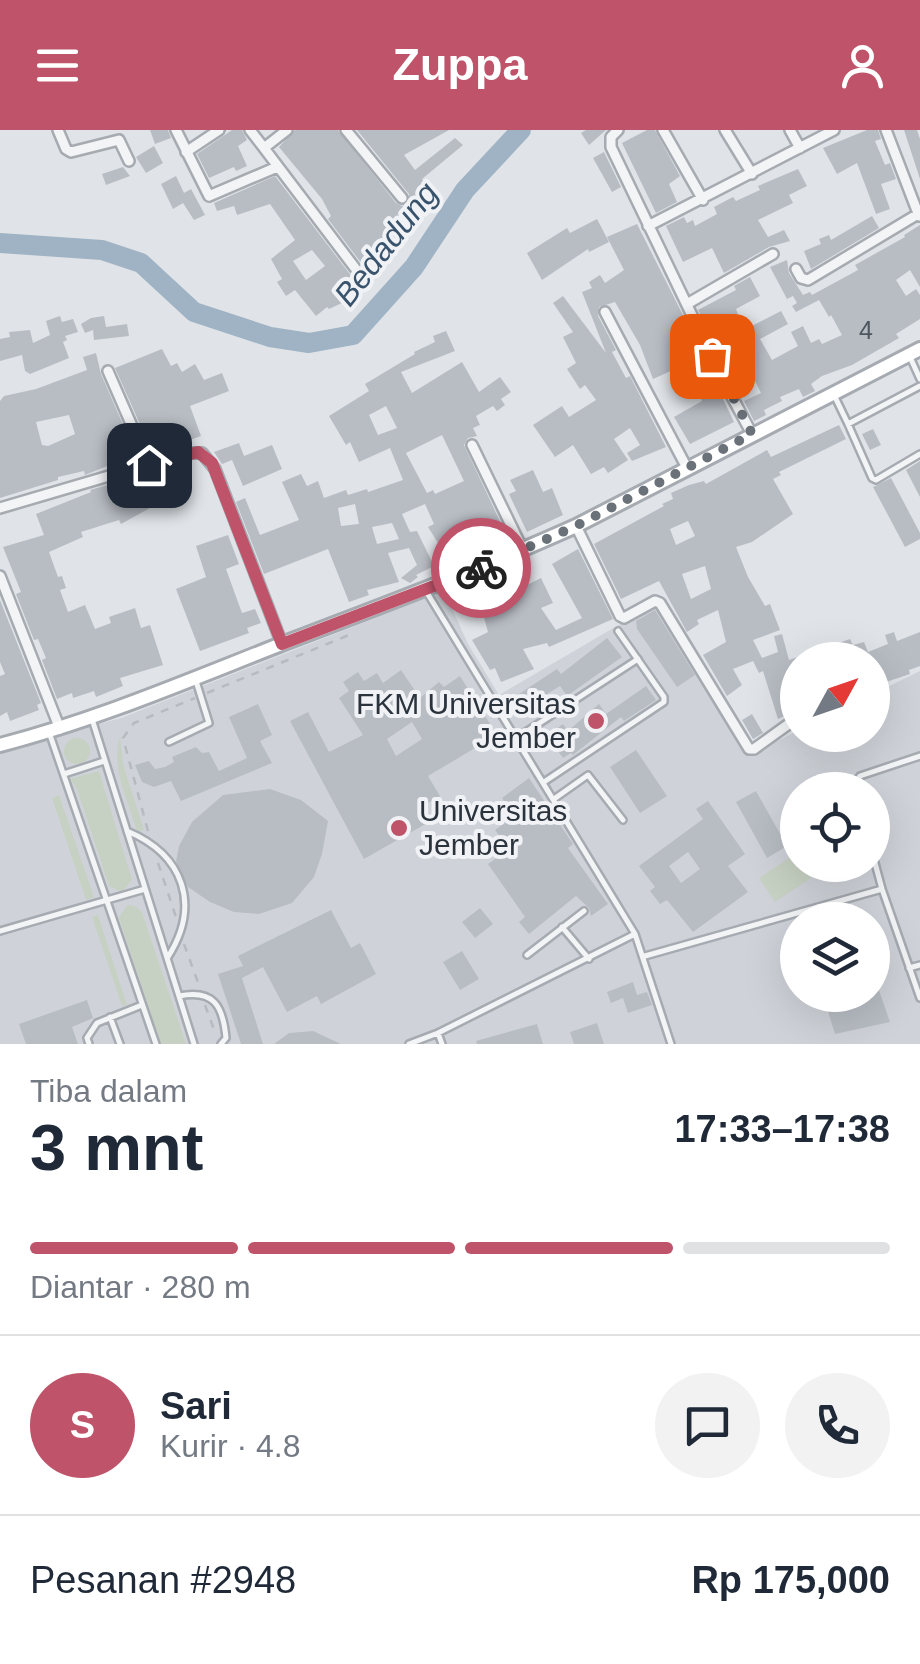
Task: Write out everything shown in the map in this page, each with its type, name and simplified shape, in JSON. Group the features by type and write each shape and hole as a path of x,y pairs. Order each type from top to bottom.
{"main road":[{"path":"0,745 92,719 426,591 522,550 914,352"}],"street":[{"path":"58,130 71,152 118,140 130,162"},
{"path":"176,130 208,196 277,166"},
{"path":"186,152 220,130"},
{"path":"250,130 356,268"},
{"path":"264,148 287,130"},
{"path":"346,130 402,198"},
{"path":"618,130 610,136 610,143 752,434"},
{"path":"663,130 703,200"},
{"path":"726,130 752,174"},
{"path":"790,130 800,148"},
{"path":"648,226 834,130"},
{"path":"796,269 801,278 808,280 919,216 886,130"},
{"path":"687,304 773,254"},
{"path":"606,312 688,468"},
{"path":"108,370 149,465"},
{"path":"472,445 522,550"},
{"path":"0,508 198,452 212,463 282,644"},
{"path":"576,526 620,616 624,618 655,601 660,603 748,748 754,749 780,730"},
{"path":"0,576 55,730"}],"lane":[{"path":"848,424 920,383 914,352"},
{"path":"834,394 876,480 920,454"},
{"path":"426,591 635,934 671,1044"},
{"path":"544,782 662,705 664,696 618,630"},
{"path":"515,739 638,659"},
{"path":"169,742 210,723 195,678"},
{"path":"92,719 194,1044"},
{"path":"55,730 64,774 156,1044"},
{"path":"872,772 920,756"},
{"path":"64,774 105,761"},
{"path":"554,799 588,775 622,820"},
{"path":"127,831 152,842 180,876 184,892 182,936 167,958"},
{"path":"880,882 920,998"},
{"path":"0,932 145,889"},
{"path":"645,956 882,889"},
{"path":"527,955 584,911"},
{"path":"562,927 588,960"},
{"path":"409,1044 635,934"},
{"path":"910,968 920,966"},
{"path":"179,996 210,997 224,1016 226,1038 220,1044"},
{"path":"89,1044 87,1038 97,1023 142,1004"},
{"path":"110,1017 120,1044"},
{"path":"438,1033 442,1044"}],"path":[{"path":"220,1044 152,842 123,738 134,723 350,635 344,621"}],"shaded area":[{"name":"Universitas Jember","path":"444,591 468,644 499,695 656,603 749,755 780,740 780,752 890,752 890,686 920,671 920,1044 0,1044 0,751 121,718"}],"green space":[{"path":"120,736 123,764 144,830 137,831 121,784 117,760"},
{"path":"77,738 86,742 90,751 86,760 77,764 68,760 64,751 68,742"},
{"path":"99,771 132,880 122,892 109,886 77,789 70,779"},
{"path":"59,795 94,897 86,900 52,798"},
{"path":"780,864 780,882 805,882 775,902 759,878"},
{"path":"127,905 142,912 186,1044 161,1044 119,918"},
{"path":"98,915 127,1005 122,1006 92,917"}],"building":[{"path":"150,130 168,130 171,138 155,144"},
{"path":"232,130 242,130 247,140 238,146 247,166 209,178 197,154"},
{"path":"295,130 338,130 402,206 409,202 409,194 357,130 449,130 404,155 415,170 455,138 463,145 422,179 426,187 418,192 421,196 403,208 415,222 366,263 376,275 340,300 342,303 327,307 316,316 295,290 286,296 277,282 282,279 271,259 295,240 270,204 237,215 234,206 217,211 214,203 275,176 349,273 361,274 362,264 328,219 331,216 322,199 279,147","holes":["312,250 325,266 306,280 293,261"]},
{"path":"606,130 589,145 581,133"},
{"path":"655,130 680,176 669,184 677,202 656,213 622,143"},
{"path":"867,130 878,130 881,139 875,141 896,179 881,184 890,209 876,214 857,163 837,174 823,148"},
{"path":"904,130 917,130 920,139 920,179"},
{"path":"154,146 163,163 146,173 136,157"},
{"path":"604,152 621,187 612,192 593,158"},
{"path":"123,167 130,176 106,185 102,174"},
{"path":"798,169 807,186 789,195 793,203 758,220 768,237 784,230 790,241 769,247 724,273 712,248 683,262 666,226 684,217 687,223 693,220 695,226 717,214 714,207 733,197 736,201 760,190 758,186"},
{"path":"176,176 184,193 191,189 205,215 194,220 183,203 173,209 161,184"},
{"path":"872,216 879,228 811,269 804,251 821,244 819,239 829,235 831,240"},
{"path":"597,219 609,242 589,252 588,249 542,280 527,253 567,228 570,233"},
{"path":"637,224 688,325 676,330 691,362 653,379 640,345 615,302 599,307 598,316 616,350 612,352 626,378 630,376 666,447 632,461 627,453 640,445 630,428 614,439 628,460 608,473 604,467 591,474 573,445 555,457 533,425 562,406 569,417 596,400 585,385 580,389 567,369 576,363 563,337 573,332 553,303 563,296 606,353 582,292 592,288 589,282 600,275 605,283 624,270 607,237"},
{"path":"920,225 920,287 910,270 896,280 906,296 916,289 920,295 920,319 896,334 899,338 852,365 822,376 811,384 815,391 803,397 799,389 780,397 782,401 764,410 766,415 754,421 744,401 761,393 751,373 743,377 716,319 703,319 698,310 736,290 734,286 750,277 760,296 736,309 744,330 781,311 788,324 760,339 772,360 798,346 791,332 803,326 811,343 819,339 822,344 842,335 831,315 819,300 796,312 793,296 787,299 770,267 787,260 789,273 803,295 812,295 858,270 855,265"},
{"path":"60,316 62,322 73,319 78,332 65,336 67,340 63,342 69,358 30,374 25,371 22,355 0,361 0,339 10,337 9,332 30,330 33,343 50,335 46,321"},
{"path":"104,316 106,327 127,324 129,336 94,340 93,330 85,333 81,324"},
{"path":"446,331 455,351 401,372 412,393 462,362 479,392 500,377 511,392 501,399 505,405 497,411 493,406 476,416 480,425 473,428 477,436 468,438 464,445 507,536 489,544 492,551 453,567 428,527 434,524 425,504 402,514 410,532 417,531 434,566 416,575 410,583 401,578 417,565 409,548 388,553 399,582 367,590 369,595 349,602 328,549 264,574 236,502 245,498 260,535 299,520 282,482 301,474 307,486 318,481 324,498 346,490 348,495 367,489 368,492 403,480 390,448 359,462 350,442 346,445 329,416 369,391 365,384 435,342 433,336","holes":["386,406 397,428 378,435 369,415","442,435 464,481 435,494 433,490 427,493 406,453","355,504 359,524 341,526 338,508","392,523 399,539 377,544 372,527"]},
{"path":"162,349 171,366 177,363 182,372 195,364 204,380 222,373 229,391 190,406 201,436 184,442 181,435 151,449 115,368"},
{"path":"96,353 101,374 138,459 133,460 132,456 85,475 84,471 58,477 0,498 0,401 4,396 87,370 83,357","holes":["69,415 75,434 42,445 36,422"]},
{"path":"703,357 734,422 690,444 674,417 702,401 692,380 699,376 692,363"},
{"path":"839,425 846,439 779,472 781,475 773,479 793,514 752,542 736,547 748,577 765,606 770,604 780,630 753,640 762,658 778,652 774,636 782,634 784,642 780,642 778,719 763,671 759,673 753,661 733,669 742,685 727,696 703,655 726,642 718,610 697,620 699,624 687,632 659,581 621,599 594,544 664,506 673,499 671,493 704,481 706,484 767,450 771,457","holes":["688,521 695,536 676,545 670,529","705,566 711,589 691,599 682,574"]},
{"path":"873,429 881,445 870,450 862,434"},
{"path":"239,443 244,456 272,445 282,469 243,486 232,460 222,464 214,452"},
{"path":"920,461 920,497 906,470"},
{"path":"533,470 543,492 552,488 563,515 527,532 509,494 516,491 510,480"},
{"path":"154,471 161,497 148,500 150,508 121,524 119,520 81,532 83,537 49,552 66,588 60,590 68,612 85,605 95,629 111,623 109,617 135,608 141,628 150,625 163,665 120,678 123,686 96,697 94,691 57,699 42,660 46,658 38,639 34,640 16,594 21,592 3,547 44,535 36,514 90,490 111,484 113,491 135,483 133,477"},
{"path":"891,478 920,533 920,539 905,547 873,487"},
{"path":"228,535 239,564 226,569 242,613 255,609 261,623 247,628 249,633 200,651 176,589 206,577 196,546"},
{"path":"578,549 613,619 549,647 547,643 523,649 534,669 501,682 495,668 490,670 472,640 488,632 480,603 503,597 541,578 553,603 541,608 556,630 582,618 552,564"},
{"path":"0,600 41,703 37,705 39,710 10,721 7,712 0,716 0,676 5,674 0,662"},
{"path":"655,610 695,675 677,687 637,629 636,621"},
{"path":"894,632 897,641 920,632 920,666 909,670 910,674 890,681 890,642 885,635"},
{"path":"607,638 622,657 567,696 560,686 544,696 552,708 535,718 519,694 557,669 561,674"},
{"path":"401,670 420,698 439,682 444,687 460,676 497,735 428,776 440,796 421,807 429,822 364,859 290,721 308,712 329,752 363,735 339,698 349,691 343,682 358,672 364,681 377,673 383,683","holes":["412,722 422,739 396,756 387,739"]},
{"name":"FKM Universitas Jember","path":"646,686 656,700 624,721 621,717 573,755 563,758 547,736 563,724 568,731 599,704 606,714"},
{"path":"258,704 272,735 260,741 272,763 181,801 171,781 154,787 142,782 135,765 149,761 155,769 165,767 174,762 172,757 196,747 202,753 209,752 219,771 247,758 229,717"},
{"path":"752,714 763,733 753,739 742,720"},
{"path":"636,750 667,796 640,813 610,767"},
{"path":"529,778 573,844 568,848 608,904 591,916 589,908 576,896 529,934 519,922 525,917 488,864 509,849 495,830 515,816 502,798"},
{"path":"270,789 301,800 328,821 322,854 314,877 292,903 259,914 234,912 188,887 176,861 179,846 192,822 223,795"},
{"path":"756,791 780,834 780,850 767,858 736,802"},
{"path":"708,801 745,854 728,866 748,892 693,932 667,900 660,904 650,891 655,887 639,866 703,819 696,809","holes":["688,852 700,869 681,883 669,866"]},
{"path":"480,908 493,924 475,938 462,922"},
{"path":"331,910 351,948 360,943 376,974 321,1004 317,996 287,1012 263,967 242,978 263,1044 241,1044 218,974 243,966 238,956"},
{"path":"462,951 479,979 460,990 443,962"},
{"path":"633,982 637,995 647,992 652,1005 628,1013 623,998 611,1003 607,992"},
{"path":"87,1000 93,1018 72,1027 78,1044 26,1044 19,1024"},
{"path":"828,1012 887,1012 890,1022 835,1034"},
{"path":"597,1023 604,1044 574,1044 570,1032"},
{"path":"537,1024 543,1044 476,1041"},
{"path":"313,1031 341,1044 274,1044 289,1033"}],"waterway":[{"name":"Bedadung","path":"0,243 102,250 141,263 194,312 270,337 309,343 353,335 414,267 465,190 521,130"}],"way so far":[{"path":"481,568 576,526 752,434 712,356"}],"place":[{"name":"FKM Universitas Jember","path":"596,721"},
{"name":"Universitas Jember","path":"399,828"}],"route":[{"path":"149,465 198,452 212,463 282,644 481,568"}]}
